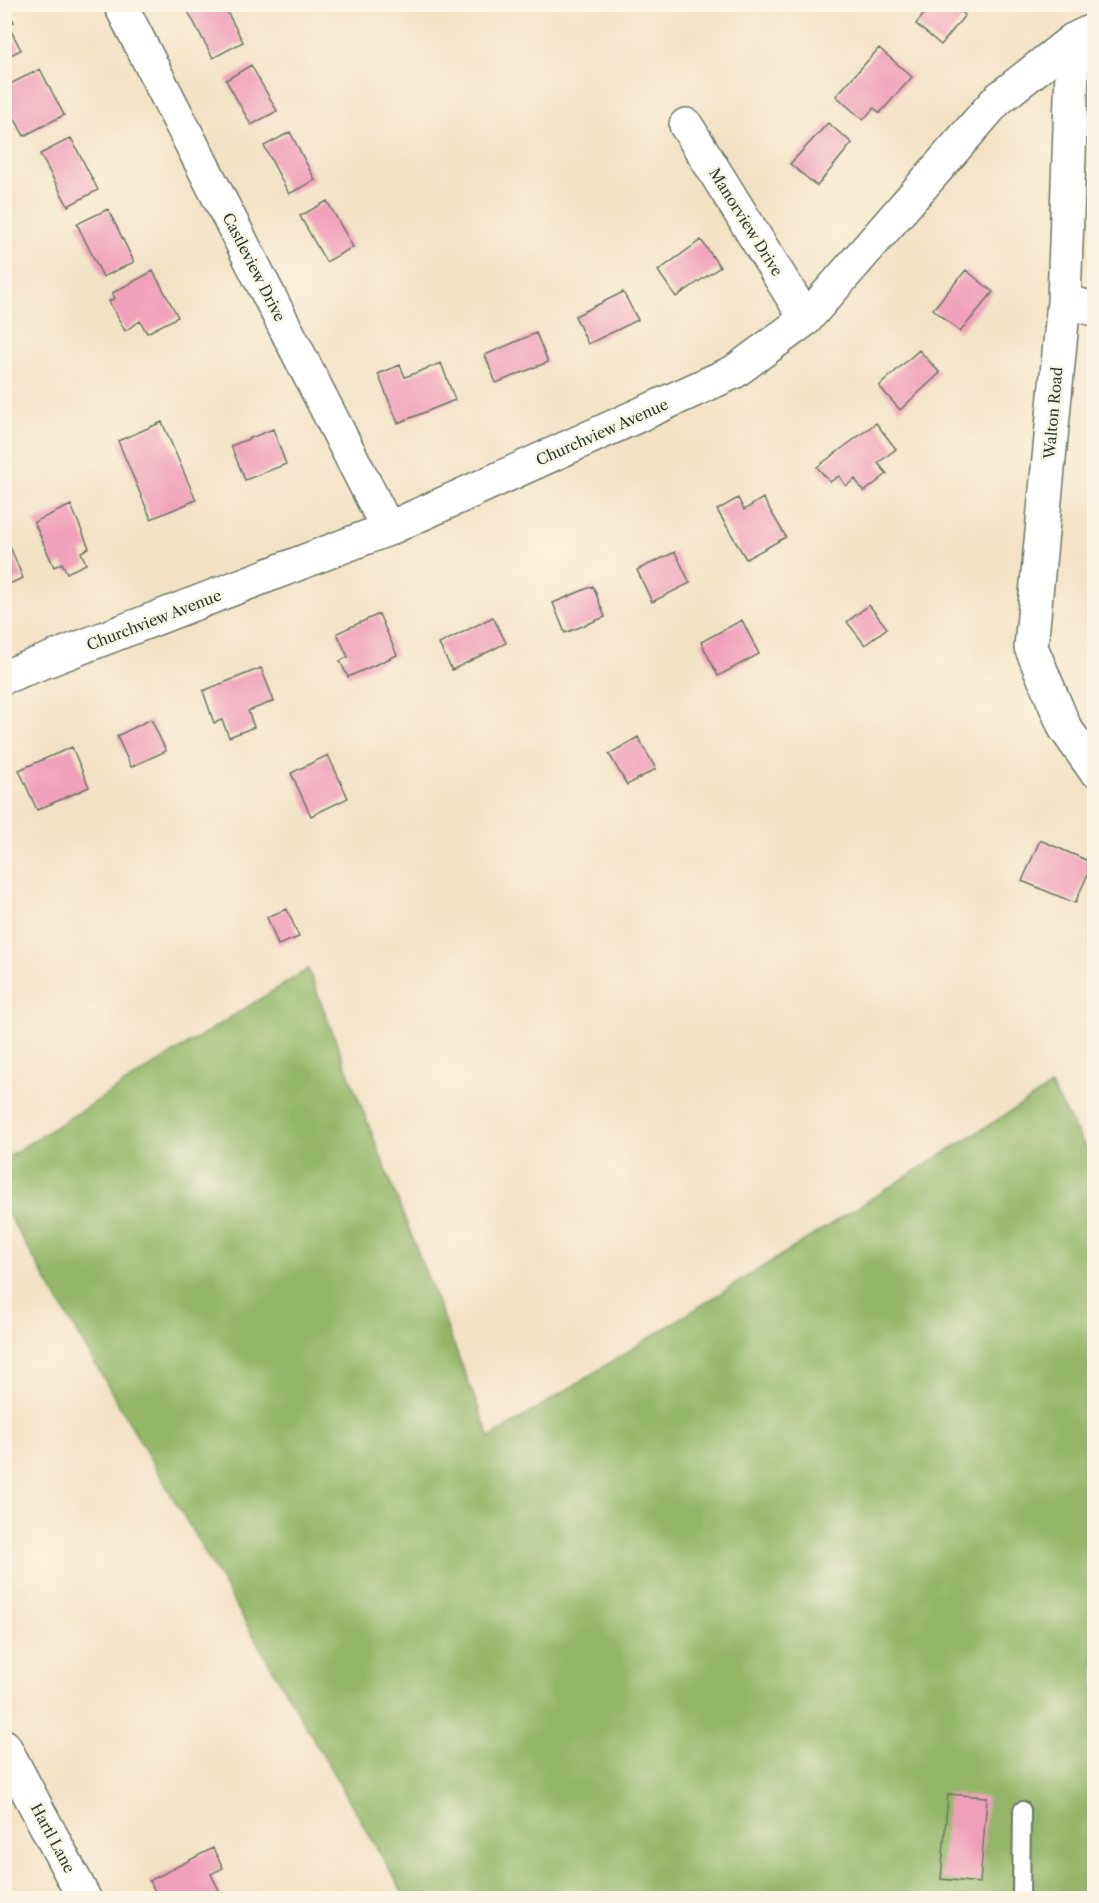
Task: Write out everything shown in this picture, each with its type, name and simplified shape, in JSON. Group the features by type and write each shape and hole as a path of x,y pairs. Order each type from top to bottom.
{"street":[{"name":"Castleview Drive","path":"120,4 388,529"},
{"name":"Churchview Avenue","path":"4,677 388,529 735,372 806,319 997,100 1084,35"},
{"name":"Walton Road","path":"1084,35 1079,305 1031,647 1065,728 1095,769"},
{"name":"Manorview Drive","path":"686,125 806,319"},
{"name":"Hartl Lane","path":"4,1746 84,1899"}],"lane":[{"path":"1021,1899 1022,1810"}],"green space":[{"path":"308,969 490,1438 1051,1086 1094,1163 1094,1898 406,1898 5,1209 4,1159"}],"building":[{"path":"184,4 223,4 243,42 213,58"},
{"path":"922,4 953,4 965,15 941,45 916,24 928,9"},
{"path":"4,5 14,22 8,25 21,50 4,58"},
{"path":"879,48 912,77 880,113 874,108 863,120 836,96"},
{"path":"251,65 277,111 251,125 226,80"},
{"path":"40,69 64,115 24,136 4,99 4,87"},
{"path":"828,123 852,143 817,186 790,164"},
{"path":"290,132 315,180 289,194 264,146"},
{"path":"71,138 98,190 68,206 40,154"},
{"path":"327,201 353,247 326,262 300,216"},
{"path":"108,209 134,262 103,277 77,224"},
{"path":"701,240 720,267 676,297 658,271"},
{"path":"966,270 993,292 960,332 933,309"},
{"path":"153,271 178,317 147,333 140,321 125,331 109,301 115,298 112,293"},
{"path":"623,292 638,320 588,344 575,316"},
{"path":"536,333 548,362 496,383 485,355"},
{"path":"919,350 940,373 900,410 879,386"},
{"path":"441,363 455,400 398,423 378,374 400,365 405,377"},
{"path":"162,422 196,500 151,519 118,441"},
{"path":"876,423 896,449 878,463 887,474 864,492 855,479 846,486 839,476 830,482 817,467"},
{"path":"273,429 286,464 245,480 231,446"},
{"path":"738,498 744,510 763,498 786,537 746,559 717,510"},
{"path":"71,505 89,548 81,552 86,564 67,573 62,563 54,567 34,522"},
{"path":"7,539 23,578 4,586 4,540"},
{"path":"675,552 690,583 652,602 637,570"},
{"path":"593,586 605,617 565,633 553,603"},
{"path":"869,605 887,628 865,645 847,622"},
{"path":"379,614 397,655 348,677 340,661 348,657 337,633"},
{"path":"493,617 506,643 452,670 439,644"},
{"path":"742,620 759,654 718,676 701,642"},
{"path":"261,668 274,701 248,711 254,727 229,737 222,720 214,723 203,691"},
{"path":"151,719 166,751 131,767 117,736"},
{"path":"638,737 656,769 627,785 609,754"},
{"path":"72,747 89,787 37,810 19,770"},
{"path":"328,755 348,798 311,816 291,773"},
{"path":"1040,840 1093,863 1075,903 1022,881"},
{"path":"287,909 299,937 278,945 267,917"},
{"path":"948,1794 987,1797 980,1883 941,1879"},
{"path":"213,1848 223,1868 211,1874 223,1898 159,1898 149,1881"}]}
